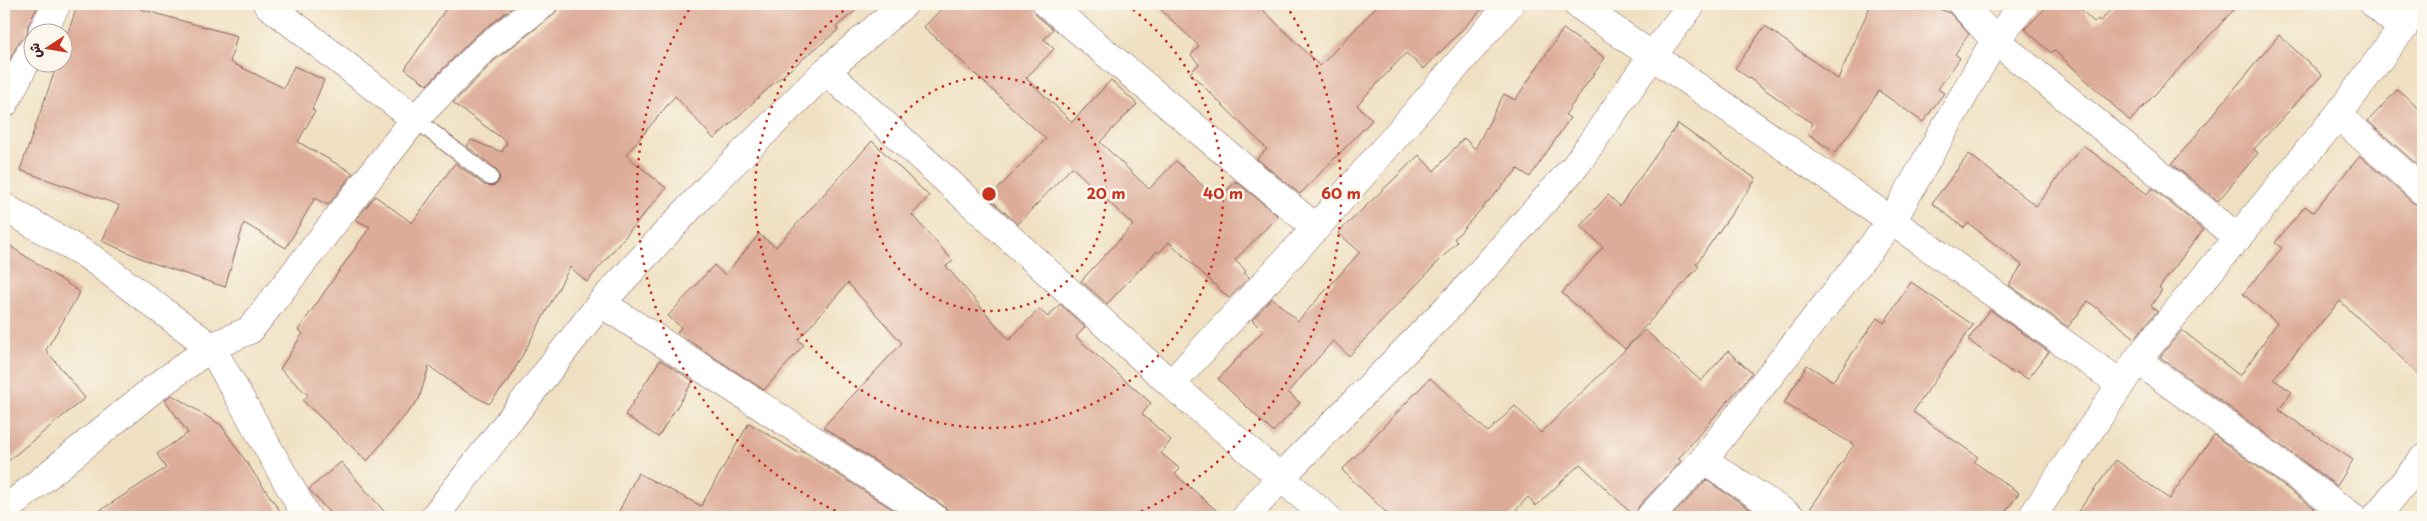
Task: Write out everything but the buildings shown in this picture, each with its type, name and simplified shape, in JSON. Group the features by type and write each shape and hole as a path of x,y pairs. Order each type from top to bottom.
{"street":[{"path":"47,22 57,4"},
{"path":"267,4 415,119"},
{"path":"4,511 151,391 211,347 250,330 415,119 484,48 543,4"},
{"path":"434,517 601,303 710,186 826,71 904,4"},
{"path":"1046,4 1316,228"},
{"path":"1171,384 1316,228 1510,4"},
{"path":"1577,4 1892,221 2121,384"},
{"path":"1246,517 1280,478 1464,290 1576,165 1652,56 1692,4"},
{"path":"1962,4 1996,40 2238,238"},
{"path":"1650,517 1703,460 1892,221 1996,40 2025,4"},
{"path":"2374,4 2403,29"},
{"path":"2032,517 2137,360 2338,115 2420,4"},
{"path":"4,104 22,69"},
{"path":"826,71 1171,384 1327,517"},
{"path":"2338,115 2423,191"},
{"path":"4,207 90,257 211,347 307,517"},
{"path":"601,303 933,517"},
{"path":"2137,360 2353,517"},
{"path":"2376,517 2423,459"},
{"path":"1703,460 1791,517"}],"lane":[{"path":"415,119 490,177"}]}
